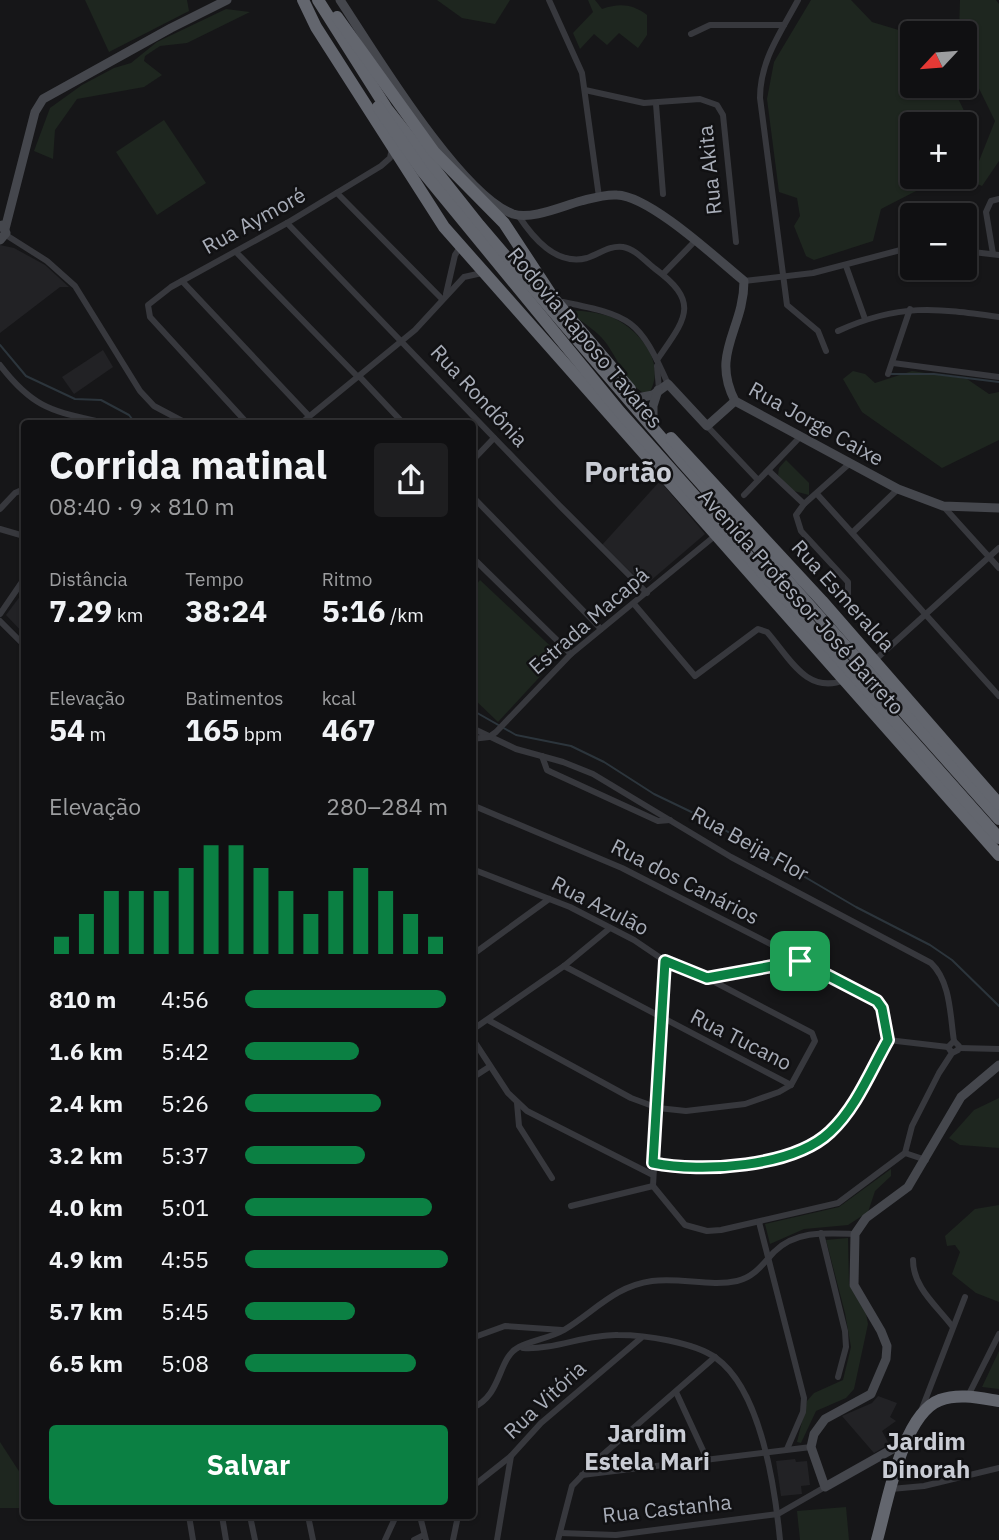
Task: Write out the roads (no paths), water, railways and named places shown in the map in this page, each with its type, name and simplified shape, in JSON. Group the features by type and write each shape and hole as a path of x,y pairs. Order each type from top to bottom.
{"highway":[{"name":"Avenida Professor José Barreto","path":"304,0 316,27 403,166 463,244 621,430 999,855"},
{"name":"Rodovia Raposo Tavares","path":"304,0 426,169 560,330 999,819"},
{"name":"Rodovia Raposo Tavares","path":"318,0 426,169"},
{"path":"324,0 434,152 509,230 559,301 653,419"},
{"path":"463,244 485,222 491,210"},
{"path":"463,244 473,245 490,227 499,225 509,230"},
{"name":"Rodovia Raposo Tavares","path":"560,330 620,412 999,838"},
{"name":"Rua Esmeralda","path":"653,419 822,601 999,804"},
{"path":"822,601 889,695"},
{"path":"877,1540 907,1441 918,1419 928,1407 943,1399 968,1396 999,1401"}],"main road":[{"path":"2,232 38,105 51,93 78,78 228,0"},
{"path":"340,0 415,113 482,193 518,215 617,195 642,203 744,281"},
{"name":"Rua Jorge Caixe","path":"744,281 744,300 724,365 727,385 734,401 898,489 943,506 999,508"},
{"path":"663,386 708,426 734,401"},
{"path":"638,398 653,395 663,386"},
{"path":"653,419 653,406 663,386"},
{"path":"907,1441 825,1487 811,1447 814,1434 825,1419 871,1394 886,1359 887,1346 881,1331 854,1285 855,1234 879,1206 908,1186 926,1160 934,1138 961,1097 999,1065"}],"street":[{"path":"549,0 578,61 585,90 588,136 599,197"},
{"path":"798,0 768,53 760,83 760,98 788,307 818,331 827,351"},
{"path":"691,34 710,25 784,25"},
{"name":"Rua Akita","path":"585,90 656,104 700,99 717,105 723,115 736,242"},
{"path":"656,104 663,194"},
{"path":"381,166 390,158 392,146"},
{"path":"381,166 397,162 403,166"},
{"name":"Rua Aymoré","path":"244,420 150,317 147,309 150,301 381,166"},
{"path":"337,193 444,296"},
{"path":"977,253 996,255 986,212 991,201 999,199"},
{"path":"518,215 529,232 555,254 585,258 621,247 631,249 682,293 686,311 682,323 657,360"},
{"name":"Rua Rondônia","path":"287,223 648,593"},
{"path":"2,232 47,261 75,286 140,391 160,410 180,420"},
{"path":"663,274 695,241"},
{"path":"444,296 455,255 463,244"},
{"path":"744,281 785,278 846,266 900,250"},
{"path":"236,251 400,420"},
{"path":"846,266 865,319"},
{"path":"304,420 403,340 444,296 470,273 488,273"},
{"path":"182,281 309,416"},
{"path":"559,301 606,311 631,322 648,341 657,360 663,386"},
{"path":"838,331 865,319 910,309 937,308 999,317"},
{"path":"888,374 910,309"},
{"path":"893,363 999,377"},
{"path":"0,365 20,389 41,406 60,414 89,420"},
{"path":"708,426 758,480"},
{"path":"744,495 801,436"},
{"path":"476,457 494,438"},
{"path":"842,602 848,594 848,582 797,524 796,515 804,504 849,464"},
{"path":"769,471 804,504"},
{"path":"853,532 898,489"},
{"path":"0,509 21,490"},
{"path":"817,494 999,696"},
{"path":"476,500 601,629"},
{"path":"943,506 999,568"},
{"path":"0,529 21,535"},
{"name":"Estrada Macapá","path":"489,737 571,654 716,535"},
{"path":"875,660 999,548"},
{"path":"476,561 571,654"},
{"path":"0,614 21,583"},
{"path":"634,604 695,676 752,631 762,629 807,677 819,685 831,685 845,680"},
{"path":"0,621 21,642"},
{"path":"476,730 489,737"},
{"name":"Rua Beija Flor","path":"476,739 489,737 593,774 731,857 931,963 941,975 947,993 954,1041"},
{"path":"542,756 547,770 555,775 658,821 670,820"},
{"name":"Rua dos Canários","path":"476,807 622,868 870,995 882,1008 888,1040"},
{"name":"Rua Azulão","path":"476,871 549,899 610,928 665,961 707,978 812,1033 815,1041 791,1085"},
{"path":"476,952 549,899"},
{"path":"476,1028 564,966 610,928"},
{"path":"665,961 653,1186 677,1218 693,1229 721,1230 838,1203 905,1153 912,1126 954,1041"},
{"path":"707,978 800,961"},
{"name":"Rua Tucano","path":"564,966 791,1085"},
{"path":"488,1020 631,1098 659,1108 715,1110 755,1100 791,1085"},
{"path":"653,1163 677,1168 715,1167 758,1161 815,1144 845,1115 888,1040 950,1050 999,1049"},
{"path":"954,1041 959,1048"},
{"path":"476,1045 489,1067 517,1103 541,1120 653,1175"},
{"path":"476,1075 489,1067"},
{"path":"517,1103 519,1126 552,1178"},
{"path":"905,1153 926,1160"},
{"path":"571,1206 653,1186"},
{"path":"759,1222 804,1398 803,1412 787,1449"},
{"path":"821,1233 845,1331 846,1347 838,1377"},
{"path":"476,1405 489,1397 507,1360 517,1347 564,1330 612,1294 632,1285 680,1279 735,1282 748,1277 795,1238 821,1233 855,1234"},
{"path":"913,1260 913,1270 921,1287 952,1325"},
{"path":"918,1419 965,1297"},
{"path":"476,1337 505,1326 564,1330"},
{"path":"968,1396 999,1334"},
{"path":"517,1347 542,1347 618,1335 683,1344 715,1357 734,1375 767,1451 780,1540"},
{"name":"Rua Vitória","path":"476,1485 511,1456 541,1423 641,1338"},
{"path":"559,1537 572,1486 715,1357"},
{"path":"930,1385 943,1399"},
{"path":"676,1392 707,1459"},
{"path":"582,1475 811,1447"},
{"path":"497,1540 511,1456"},
{"path":"891,1489 924,1486 999,1468"},
{"path":"778,1514 825,1487"},
{"name":"Rua Castanha","path":"559,1537 616,1535 778,1514"},
{"path":"190,1519 193,1540"},
{"path":"222,1519 226,1540"},
{"path":"251,1519 255,1540"},
{"path":"309,1519 313,1540"},
{"path":"385,1540 395,1519"},
{"path":"414,1540 425,1537 421,1519"},
{"path":"453,1540 457,1519"}],"waterway":[{"path":"0,345 26,376 75,399 101,400 129,415 133,420"},
{"path":"889,374 934,374 999,382"},
{"path":"476,712 516,735 571,746 604,762 654,794 706,819 856,907 930,945 952,960 999,1006"}],"district":[{"name":"Portão","path":"628,472"},
{"name":"Jardim Estela Mari","path":"647,1448"},
{"name":"Jardim Dinorah","path":"926,1456"}]}
